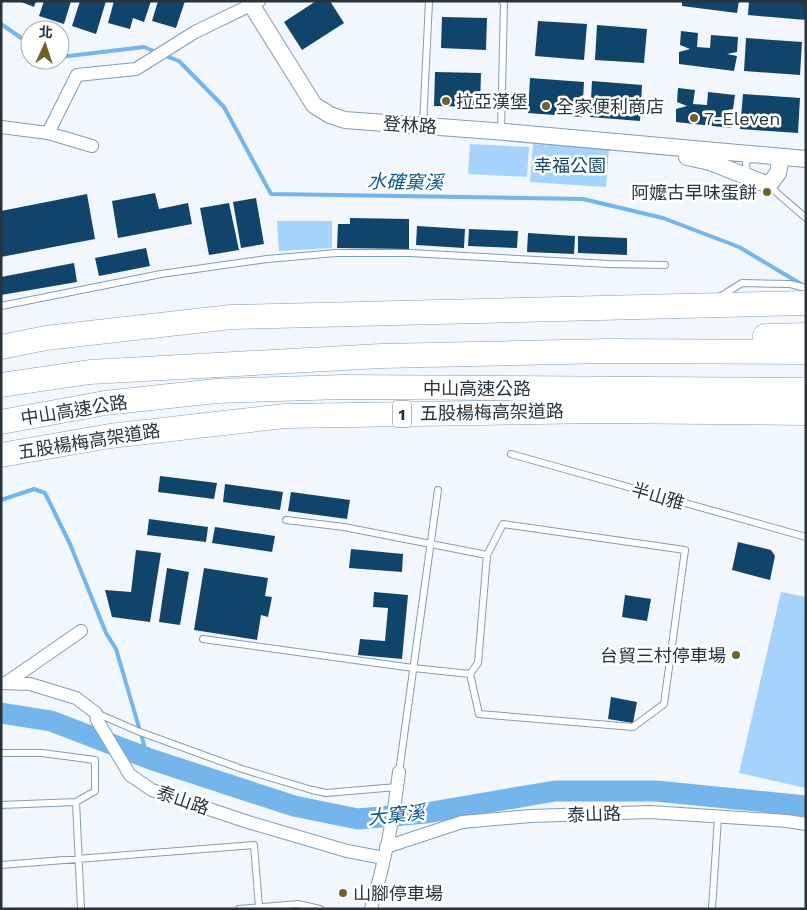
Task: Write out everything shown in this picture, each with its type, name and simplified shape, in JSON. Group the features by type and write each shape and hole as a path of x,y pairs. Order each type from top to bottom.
{"highway":[{"path":"1,347 46,338 231,317 806,303"},
{"path":"607,351 743,337 806,335"},
{"name":"中山高速公路","path":"1,385 90,372 381,356 607,351 806,352"},
{"path":"1,380 90,372"},
{"name":"中山高速公路","path":"1,422 105,403 216,391 343,387 806,390"},
{"path":"1,438 88,416 216,391"},
{"path":"88,416 217,405 345,401 662,400 806,402"},
{"name":"五股楊梅高架道路","path":"1,455 110,436 286,416 598,411 806,413"}],"street":[{"name":"登林路","path":"253,2 314,105 330,115 345,120 781,157 805,156"},
{"path":"48,133 77,75 136,70 195,32 253,2"},
{"path":"1,127 48,133 92,146"},
{"name":"登林路","path":"632,144 710,162 769,185"},
{"path":"769,185 778,173 781,157"},
{"path":"4,683 81,631"},
{"path":"4,683 30,684 76,698 97,716"},
{"name":"泰山路","path":"97,716 130,775 152,790 347,851 385,853 462,822 531,816 650,812 718,818 787,821 806,824"},
{"path":"371,909 385,853 399,772"}],"lane":[{"path":"422,126 429,1"},
{"path":"501,132 504,3 502,1"},
{"path":"747,176 746,163 752,154"},
{"name":"登林路","path":"769,185 806,218"},
{"path":"1,306 161,274 268,259 336,253 410,252 609,264 665,265"},
{"path":"712,298 720,297 742,283 790,284 806,288"},
{"path":"164,317 204,314 565,307 704,298"},
{"path":"38,332 48,331"},
{"name":"半山雅","path":"511,454 806,537"},
{"path":"399,772 438,490"},
{"path":"286,520 344,527 487,555"},
{"path":"503,524 684,550 664,704 633,727 479,714 470,674 478,663 487,555 503,524"},
{"path":"202,639 470,674"},
{"path":"97,716 242,769 312,790 326,793 397,790"},
{"path":"1,753 42,753 94,760 95,791 76,802 1,805"},
{"path":"76,802 80,909"},
{"path":"712,909 718,818"},
{"path":"1,865 254,845 259,907"},
{"path":"239,909 297,906 320,909"}],"green space":[{"path":"470,144 529,147 527,177 468,174"},
{"name":"幸福公園","path":"533,144 609,149 606,187 530,182"},
{"path":"277,221 332,221 332,248 279,251"},
{"path":"781,592 806,597 806,788 739,773"}],"building":[{"path":"19,1 36,1 34,7"},
{"path":"44,1 71,1 65,20 52,20 39,16"},
{"path":"80,1 106,1 96,34 72,26"},
{"path":"114,1 151,1 144,22 133,18 130,29 108,23"},
{"path":"158,1 185,1 176,28 152,21"},
{"path":"316,1 330,1 344,23 302,50 284,22"},
{"path":"682,1 739,1 737,13 682,6"},
{"path":"749,1 806,1 806,20 748,15"},
{"path":"442,17 487,18 486,50 441,48"},
{"path":"538,21 587,24 584,60 535,56"},
{"path":"597,25 647,29 644,63 595,60"},
{"path":"681,31 698,33 697,47 710,48 711,35 738,37 737,52 727,54 737,56 734,71 679,64 679,52 690,49 680,45"},
{"path":"746,38 802,42 800,75 744,71"},
{"path":"435,72 481,73 480,107 434,106"},
{"path":"530,78 584,82 582,117 528,113"},
{"path":"592,81 642,85 640,121 590,117"},
{"path":"678,88 695,90 693,104 707,105 708,92 735,95 733,109 723,111 734,114 731,128 676,122 676,109 687,106 677,102"},
{"path":"743,94 800,98 798,133 740,129"},
{"path":"155,193 159,209 188,203 192,224 118,238 112,201"},
{"path":"87,194 95,239 1,257 1,211"},
{"path":"256,198 264,244 241,248 233,202"},
{"path":"229,203 239,250 209,255 200,208"},
{"path":"350,218 409,219 409,249 337,248 338,224 350,224"},
{"path":"417,226 465,229 464,248 416,245"},
{"path":"469,229 518,231 517,248 468,246"},
{"path":"528,233 575,236 574,254 527,252"},
{"path":"578,236 627,238 627,255 578,253"},
{"path":"146,248 150,266 99,276 95,258"},
{"path":"74,263 77,282 1,295 1,277"},
{"path":"160,476 217,483 214,499 158,492"},
{"path":"225,484 283,492 280,510 223,502"},
{"path":"291,492 350,500 347,519 288,511"},
{"path":"149,519 208,527 206,542 147,535"},
{"path":"215,527 275,536 272,552 212,543"},
{"path":"738,542 771,550 775,556 770,580 732,570"},
{"path":"351,549 403,554 402,572 349,568"},
{"path":"136,550 161,553 150,622 112,617 105,590 131,592"},
{"path":"167,568 189,572 180,625 159,622"},
{"path":"204,568 268,578 265,596 272,597 268,617 261,615 257,640 194,630"},
{"path":"374,592 408,595 402,659 358,655 360,639 385,641 388,608 373,607"},
{"path":"625,595 651,599 647,621 622,617"},
{"path":"611,697 637,702 633,723 608,719"}],"waterway":[{"name":"水確窠溪","path":"1,24 20,37"},
{"name":"水確窠溪","path":"70,56 144,47 156,52"},
{"name":"水確窠溪","path":"163,55 179,61 224,107 271,194 583,199 663,218 739,247 801,284"},
{"path":"1,500 34,489 45,493 70,544 106,633 116,649 148,758"},
{"name":"大窠溪","path":"1,713 51,721 153,760 294,806 358,819 426,813 555,791 656,791 806,806"}],"place":[{"name":"拉亞漢堡","path":"446,101"},
{"name":"全家便利商店","path":"546,106"},
{"name":"7-Eleven","path":"694,118"},
{"name":"阿嬤古早味蛋餅","path":"767,192"},
{"name":"台貿三村停車場","path":"736,655"},
{"name":"山腳停車場","path":"343,893"}]}
